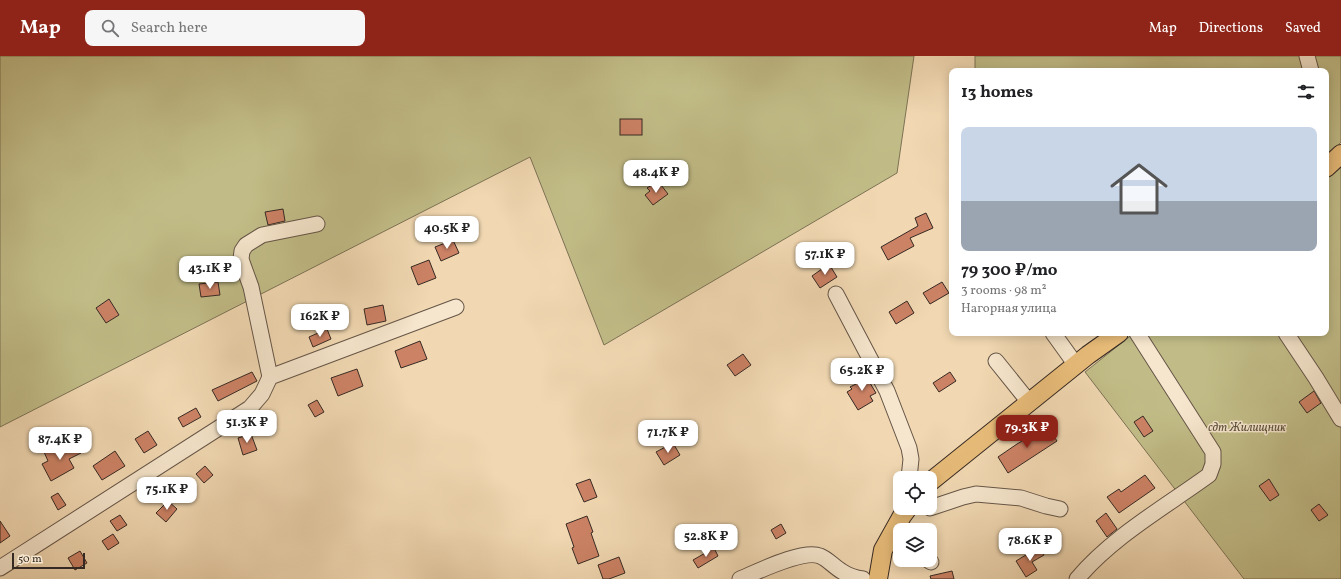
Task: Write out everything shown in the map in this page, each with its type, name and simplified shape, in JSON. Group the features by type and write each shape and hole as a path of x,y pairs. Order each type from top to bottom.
{"main road":[{"path":"1329,165 1341,154"},
{"path":"937,476 1029,402 1115,336"},
{"path":"878,579 883,550 893,540"}],"street":[{"path":"1307,56 1310,68"},
{"path":"0,568 250,408 262,394 270,376 251,287 241,259 242,251 246,245 262,235 317,224"},
{"path":"836,294 887,391 909,448 911,459 910,471"},
{"path":"270,376 456,307"},
{"path":"1055,336 1076,365"},
{"path":"1077,579 1126,534 1209,475 1213,464 1212,452 1139,336"},
{"path":"1288,336 1341,419"},
{"path":"996,361 1029,402"},
{"path":"937,506 976,494 1021,498 1060,509"},
{"path":"740,579 795,557 820,555 843,572 852,577 863,579"}],"green space":[{"path":"0,56 914,56 897,173 604,345 530,157 0,427"},
{"path":"975,56 1341,56 1341,142 1329,156 1329,68 975,68"},
{"name":"сдт Жилищник","path":"1341,167 1341,579 1244,579 1085,372 1130,336 1329,336 1329,177"}],"building":[{"path":"620,119 642,119 642,135 620,135"},
{"path":"655,183 658,187 661,185 668,194 653,205 645,195 650,191 647,188"},
{"path":"283,209 285,221 268,225 265,212"},
{"path":"926,213 933,228 910,238 914,246 888,260 881,247 918,226 915,218"},
{"path":"453,240 459,253 441,261 435,247"},
{"path":"429,260 436,278 418,285 411,267"},
{"path":"829,264 837,277 820,288 812,276"},
{"path":"218,282 220,295 201,297 199,284"},
{"path":"942,282 949,293 930,304 923,293"},
{"path":"109,299 119,315 106,323 96,308"},
{"path":"907,301 914,313 896,324 889,312"},
{"path":"383,305 386,321 367,325 364,309"},
{"path":"327,329 331,339 313,347 309,337"},
{"path":"420,341 427,359 401,368 395,351"},
{"path":"743,354 751,365 735,376 727,365"},
{"path":"357,369 363,386 338,396 331,378"},
{"path":"252,372 257,381 218,401 212,390"},
{"path":"950,372 956,381 939,392 933,383"},
{"path":"864,373 876,393 870,396 873,401 858,410 847,392 852,389 850,387 856,384 853,379"},
{"path":"1314,391 1321,403 1307,413 1299,402"},
{"path":"317,400 324,412 315,417 308,405"},
{"path":"196,408 201,417 183,427 178,418"},
{"path":"1143,416 1153,431 1144,437 1134,422"},
{"path":"1047,426 1057,441 1008,473 998,457"},
{"path":"148,431 157,445 144,453 135,439"},
{"path":"251,434 257,450 243,455 238,438"},
{"path":"75,443 81,453 69,459 74,468 51,481 42,464 48,461 44,452 57,445 60,451"},
{"path":"673,443 680,455 664,465 656,452"},
{"path":"115,451 125,466 102,480 93,466"},
{"path":"205,466 213,475 204,483 196,474"},
{"path":"1145,475 1155,488 1119,513 1107,497 1119,489 1121,492"},
{"path":"170,478 175,484 167,491 161,484"},
{"path":"590,479 597,497 584,502 576,484"},
{"path":"1269,479 1279,495 1270,501 1259,486"},
{"path":"58,493 66,505 58,510 51,497"},
{"path":"168,501 177,509 166,522 156,513"},
{"path":"1319,504 1328,515 1319,521 1311,510"},
{"path":"1106,513 1117,529 1107,537 1096,521"},
{"path":"120,515 127,525 117,531 110,521"},
{"path":"587,516 599,556 578,564 566,524"},
{"path":"0,521 10,536 0,543"},
{"path":"781,524 786,533 776,539 771,530"},
{"path":"113,534 119,543 108,550 102,541"},
{"path":"1039,547 1044,555 1032,562 1037,570 1026,577 1016,561"},
{"path":"714,548 718,556 698,568 693,560"},
{"path":"80,551 87,563 75,570 68,558"},
{"path":"619,557 625,573 609,579 603,579 598,565"},
{"path":"952,571 954,579 931,579 930,576"}]}
